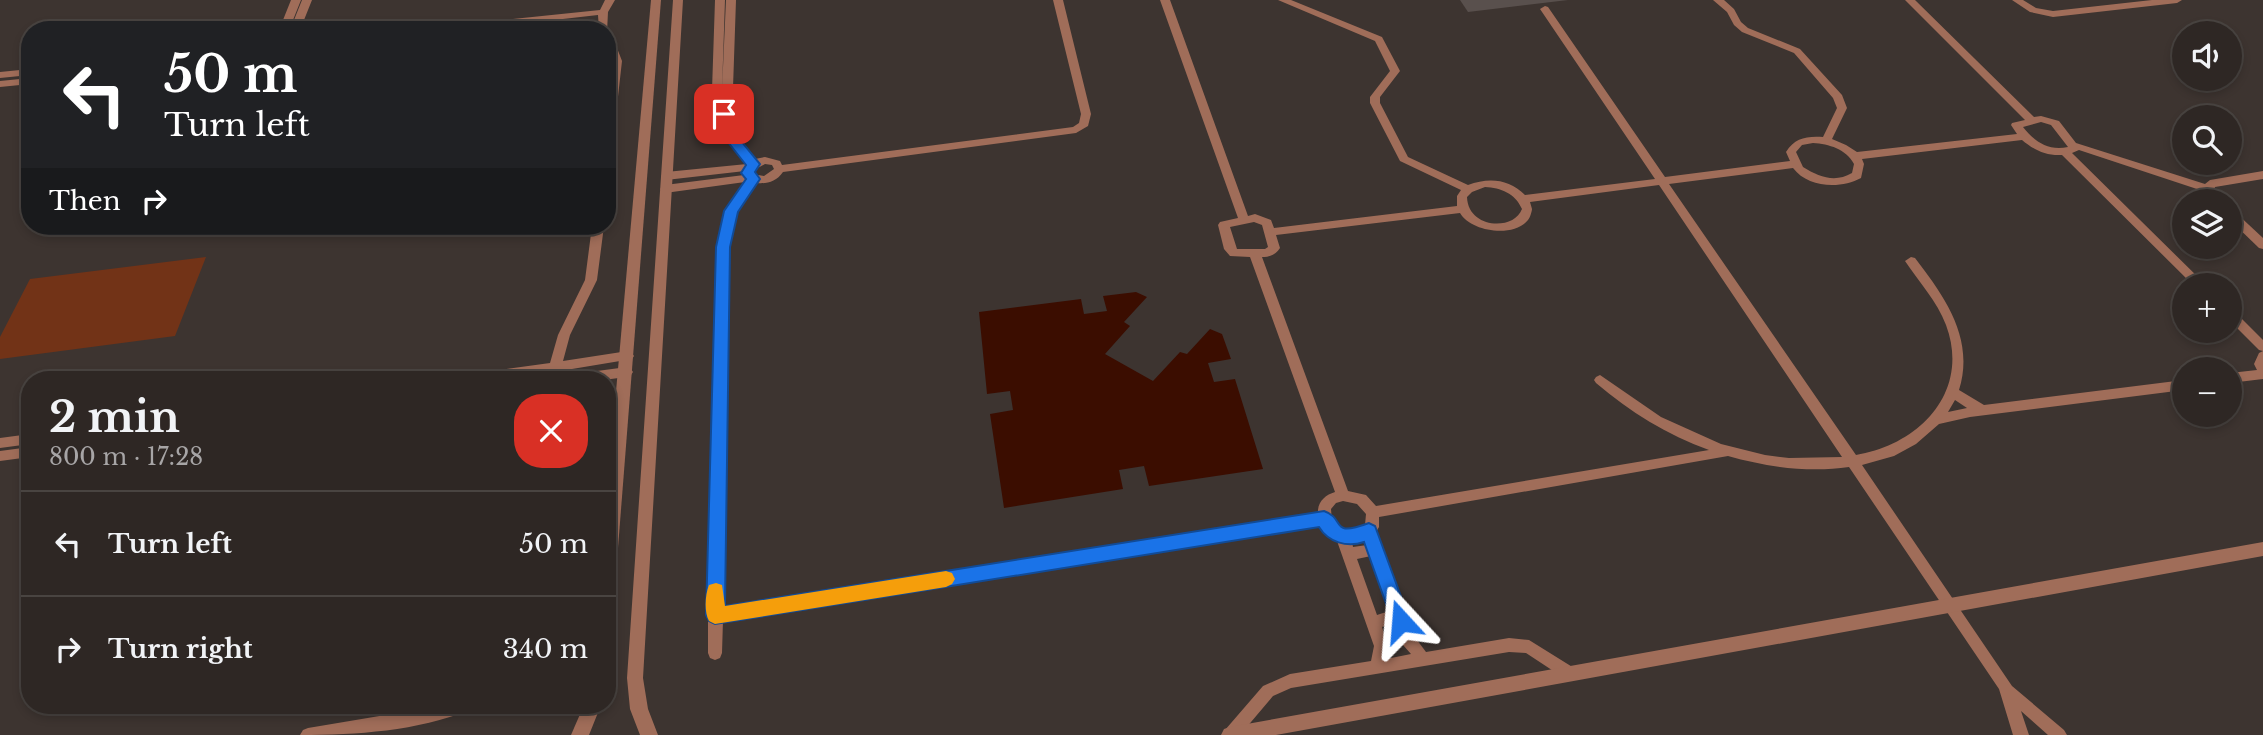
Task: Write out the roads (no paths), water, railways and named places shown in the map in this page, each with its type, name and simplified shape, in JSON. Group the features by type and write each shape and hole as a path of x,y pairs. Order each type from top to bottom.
{"street":[{"path":"288,21 296,0"},
{"path":"299,21 307,0"},
{"path":"603,21 610,0"},
{"path":"616,485 628,356 640,160 656,0"},
{"path":"649,735 639,709 635,678 678,0"},
{"path":"720,0 717,90 722,98 731,137 752,172"},
{"path":"722,98 728,88 730,0"},
{"path":"666,182 752,172 769,179 779,169 1065,133 1080,127 1086,114 1058,0"},
{"path":"1165,0 1244,219"},
{"path":"1283,0 1379,39 1395,71 1375,97 1375,103 1401,156 1417,168 1468,189"},
{"path":"1718,0 1731,11 1737,23 1745,30 1797,51 1838,97 1841,111 1826,141"},
{"path":"1910,0 2031,120"},
{"path":"2017,0 2033,10 2053,14 2177,0"},
{"path":"1545,9 2005,687 2021,735"},
{"path":"652,43 675,41"},
{"path":"0,75 21,73"},
{"path":"0,84 21,82"},
{"path":"2076,146 2064,151 2042,151 2025,136 2017,123 2047,120 2055,123 2076,146 2207,188 2213,183 2263,175"},
{"path":"1855,156 1859,172 1844,181 1817,178 1795,164 1791,152 1798,143 1826,141 1855,156 2025,136"},
{"path":"2064,151 2188,273"},
{"path":"715,653 723,247 731,211 752,172 767,160 776,163 779,169"},
{"path":"1524,200 1795,164"},
{"path":"1484,183 1497,184 1516,191 1524,200 1527,209 1524,218 1506,227 1483,225 1463,209 1461,201 1468,189 1484,183"},
{"path":"1271,232 1463,209"},
{"path":"1261,218 1271,232 1275,245 1273,250 1255,254 1234,253 1224,225 1244,219 1261,218"},
{"path":"2242,225 2263,245"},
{"path":"553,371 590,280 597,235"},
{"path":"1255,254 1343,495"},
{"path":"1600,380 1631,405 1680,433 1730,452 1785,462 1853,461 1897,449 1922,434 1937,419 1953,392 1958,367 1952,326 1939,299 1911,261"},
{"path":"2242,326 2263,347"},
{"path":"565,371 628,356"},
{"path":"2242,376 2263,372 2260,360 2263,356"},
{"path":"616,373 626,372"},
{"path":"1937,419 1982,410 2172,386"},
{"path":"1953,392 1982,410"},
{"path":"1680,433 1687,446 1685,459"},
{"path":"0,443 21,440"},
{"path":"1373,512 1730,452"},
{"path":"0,456 21,453"},
{"path":"1343,495 1361,499 1373,512 1374,522 1369,531 1357,537 1343,537 1330,530 1324,519 1327,503 1343,495"},
{"path":"715,615 1324,519"},
{"path":"1369,531 1401,621 1412,647 1423,659"},
{"path":"1343,537 1381,646 1377,667"},
{"path":"1230,735 2263,549"},
{"path":"1349,554 1376,550"},
{"path":"1374,624 1386,618 1401,621"},
{"path":"1230,735 1260,699 1279,685 1377,667 1519,645 1539,652 1569,673"},
{"path":"2005,687 2059,735"},
{"path":"309,735 435,714"},
{"path":"580,735 589,714"}]}
